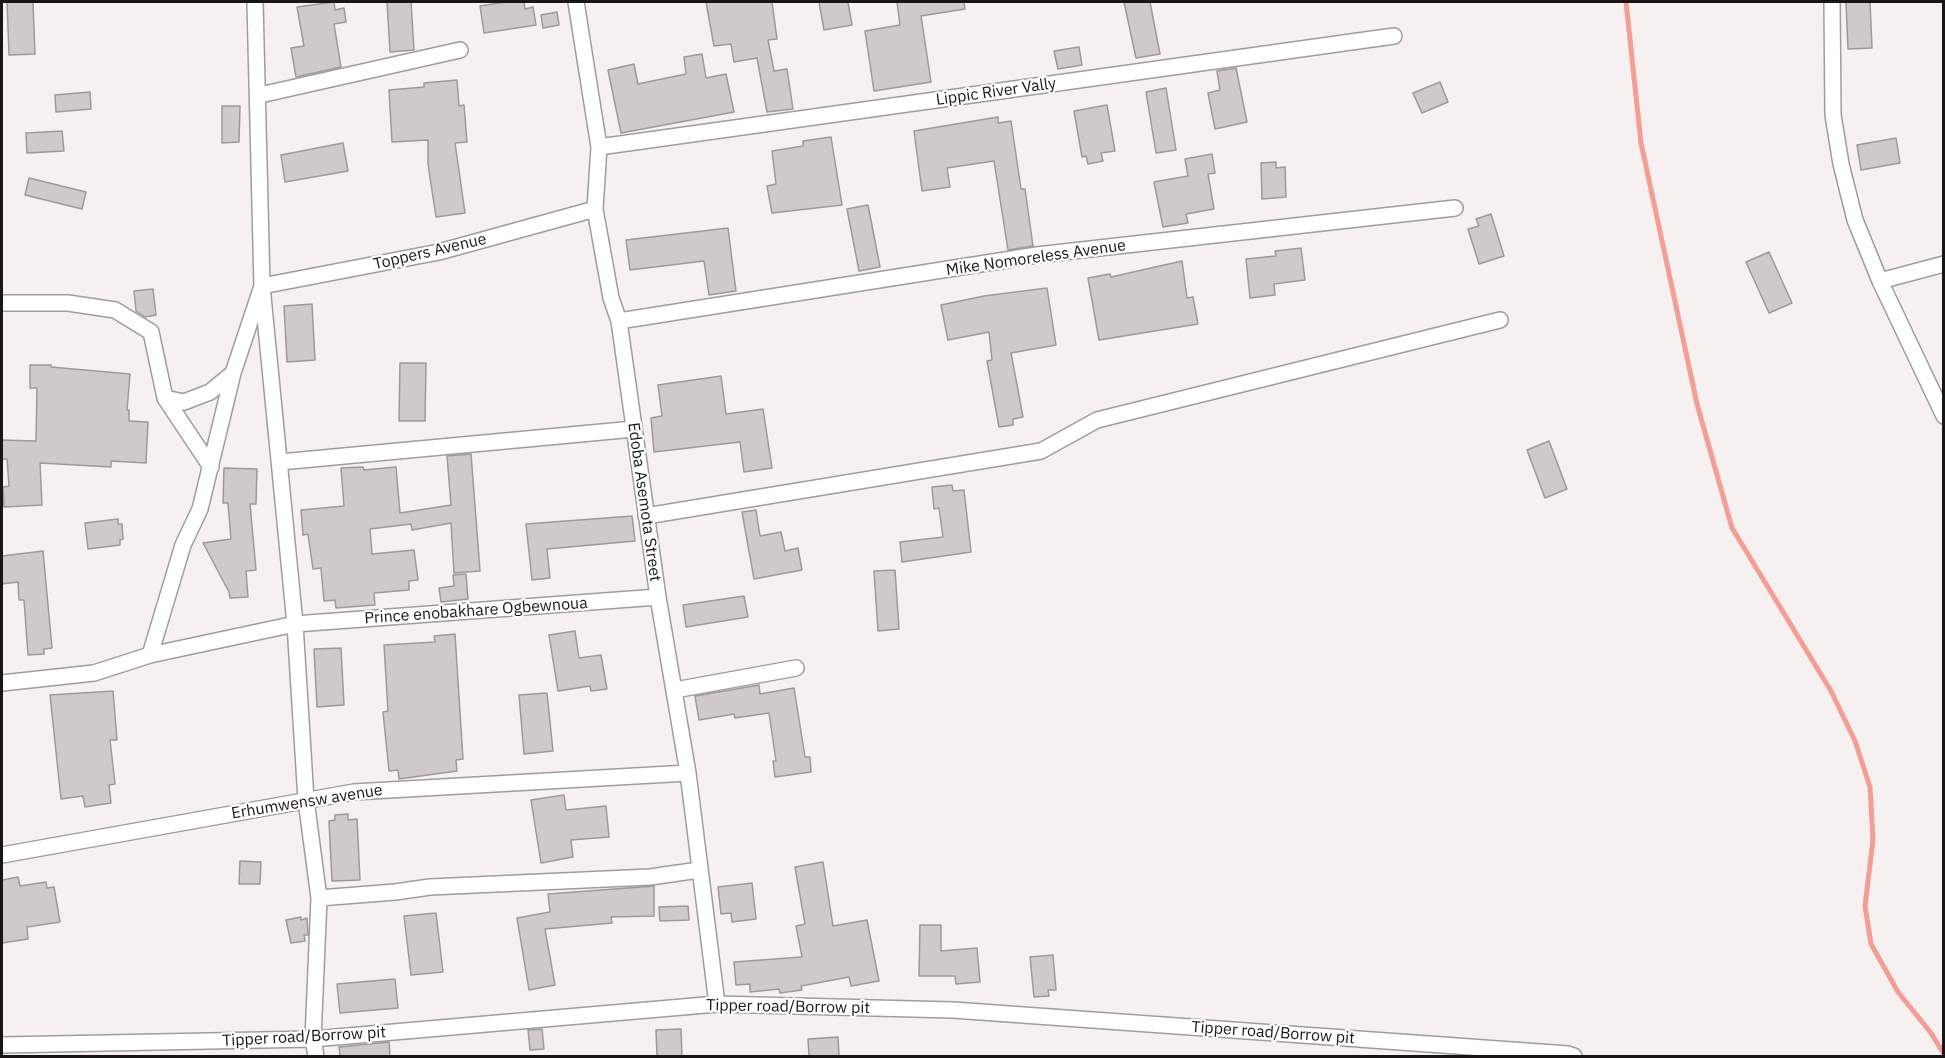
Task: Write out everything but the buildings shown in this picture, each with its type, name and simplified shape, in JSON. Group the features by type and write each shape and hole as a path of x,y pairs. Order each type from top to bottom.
{"street":[{"path":"255,2 260,95 262,286 295,624 306,800 319,898 314,1039 316,1056"},
{"name":"Edoba Asemota Street","path":"576,2 598,147 595,209 611,298 619,321 658,597 688,773 717,1004"},
{"path":"1832,2 1834,125 1855,220 1880,281 1944,416"},
{"name":"Lippic River Vally","path":"598,147 1394,36"},
{"path":"260,95 460,50"},
{"name":"Mike Nomoreless Avenue","path":"619,321 1037,255 1455,208"},
{"name":"Toppers Avenue","path":"262,286 439,252 595,209"},
{"path":"1880,281 1944,264"},
{"path":"150,655 183,545 200,509 233,373 262,286"},
{"path":"2,303 68,303 115,310 152,332 165,398 210,467"},
{"path":"646,516 1041,451 1097,420 1500,320"},
{"path":"165,398 184,402 210,392 233,373"},
{"path":"280,462 634,429"},
{"name":"Prince enobakhare Ogbewnoua","path":"2,683 94,673 150,655 295,624 658,597"},
{"path":"675,690 796,668"},
{"name":"Erhumwensw avenue","path":"2,855 306,800 376,790 688,773"},
{"path":"319,898 430,887 650,877 699,870"},
{"name":"Tipper road/Borrow pit","path":"2,1045 314,1039 717,1004 953,1010 1574,1056"}],"waterway":[{"path":"1626,2 1641,143 1697,404 1732,528 1831,691 1855,741 1870,787 1873,840 1865,906 1871,944 1898,992 1931,1033 1944,1054"}]}
